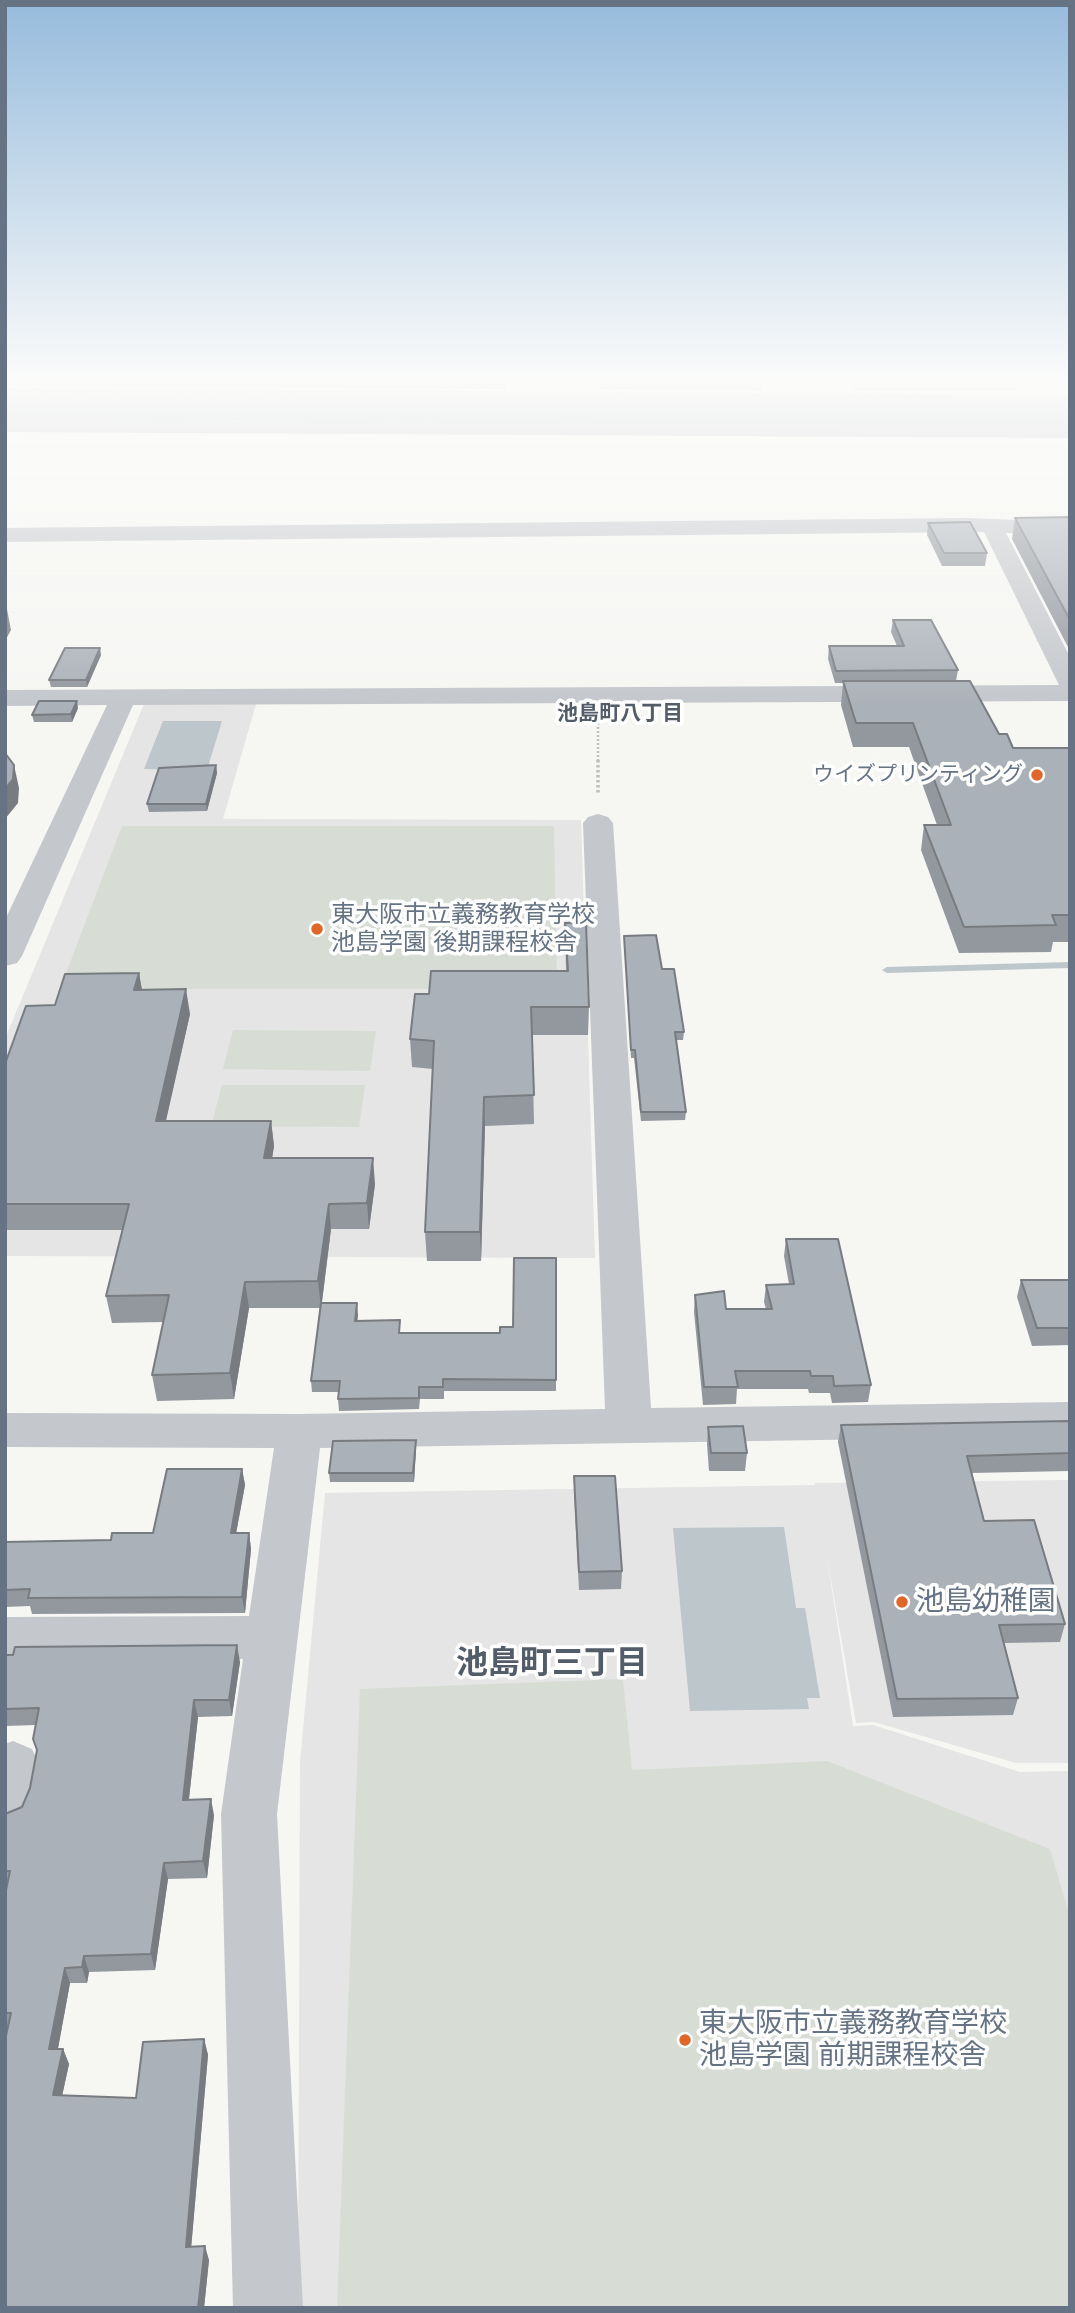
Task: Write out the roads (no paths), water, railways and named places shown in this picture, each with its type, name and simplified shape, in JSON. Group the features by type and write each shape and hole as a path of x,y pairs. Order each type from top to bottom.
{"street":[{"path":"5,535 966,524 1070,528"},
{"path":"992,526 1070,683"},
{"path":"5,698 1070,694"},
{"path":"5,956 124,698"},
{"path":"598,823 629,1426"},
{"path":"5,1430 299,1431 1070,1419"},
{"path":"268,2308 250,1814 299,1431"},
{"path":"5,1639 272,1637"}],"waterway":[{"path":"887,970 1070,965"}],"place":[{"name":"ウイズプリンティング","path":"1037,775"},
{"name":"東大阪市立義務教育学校 池島学園 後期課程校舎","path":"317,929"},
{"name":"池島幼稚園","path":"902,1602"},
{"name":"東大阪市立義務教育学校 池島学園 前期課程校舎","path":"685,2040"}],"district":[{"name":"池島町八丁目","path":"620,714"},
{"name":"池島町三丁目","path":"552,1664"}]}
